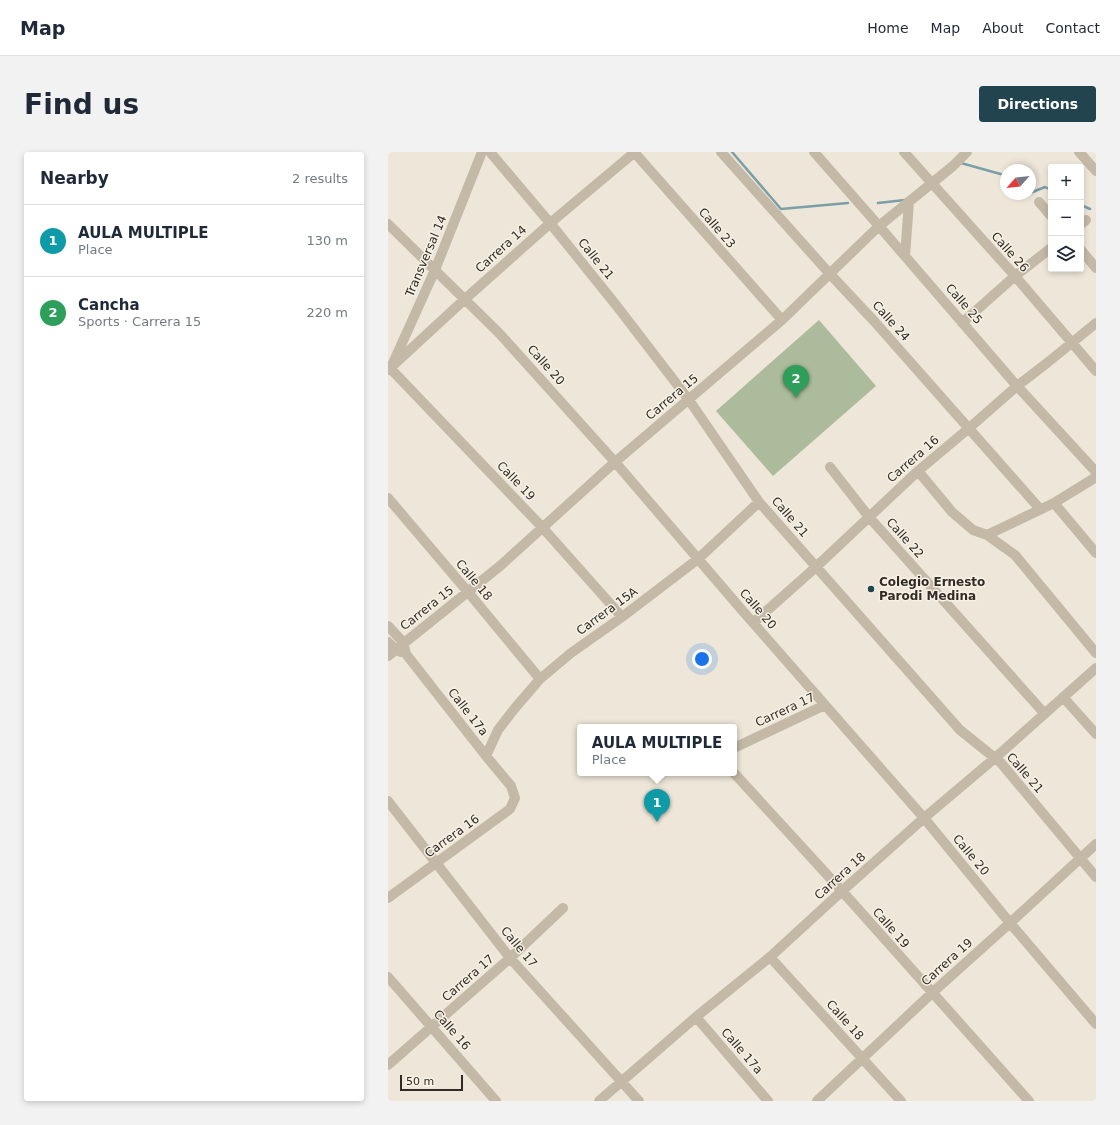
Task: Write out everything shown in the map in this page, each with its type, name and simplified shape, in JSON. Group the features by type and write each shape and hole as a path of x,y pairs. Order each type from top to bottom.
{"street":[{"name":"Transversal 14","path":"389,368 435,270 482,152"},
{"name":"Calle 21","path":"490,152 616,305 689,400 759,502 960,730 1001,763 1096,877"},
{"name":"Carrera 14","path":"389,368 550,223 634,152"},
{"name":"Calle 23","path":"634,152 782,320"},
{"name":"Calle 24","path":"722,152 1040,509"},
{"name":"Calle 25","path":"814,152 1017,386 1096,472"},
{"name":"Calle 26","path":"904,152 1015,276 1096,371"},
{"path":"1079,152 1096,171"},
{"name":"Carrera 15","path":"390,649 403,642 500,566 615,462 782,320 879,226 953,166 964,155"},
{"path":"905,256 909,202"},
{"path":"1039,202 1048,212"},
{"name":"Calle 20","path":"388,224 499,333 615,462 753,623 924,818 1010,923 1096,1024"},
{"path":"962,322 1015,276 1048,250"},
{"path":"1084,254 1096,268"},
{"name":"Carrera 16","path":"753,623 816,567 918,471 1017,386 1096,323"},
{"name":"Calle 19","path":"389,368 542,527 622,617"},
{"name":"Calle 22","path":"830,467 869,517 1044,713"},
{"path":"918,471 952,512 973,530 986,535 1015,555 1096,653"},
{"path":"986,535 1054,503 1096,477"},
{"name":"Calle 18","path":"388,498 540,679"},
{"name":"Carrera 15A","path":"486,756 498,730 540,679 571,653 622,617 698,559 759,502"},
{"path":"1054,503 1096,553"},
{"name":"Calle 17a","path":"388,626 403,642 406,654 511,786"},
{"name":"Calle 17a","path":"390,649 406,654"},
{"name":"Carrera 18","path":"599,1101 696,1017 770,957 924,818 1096,668"},
{"path":"1063,696 1096,734"},
{"name":"Carrera 17","path":"737,747 825,705"},
{"name":"Calle 19","path":"737,775 1029,1101"},
{"name":"Carrera 16","path":"388,898 510,809 515,798 511,786"},
{"name":"Calle 17","path":"388,801 510,958 639,1101"},
{"name":"Carrera 19","path":"817,1101 932,993 1096,844"},
{"name":"Carrera 17","path":"388,1065 510,958 563,908"},
{"name":"Calle 18","path":"770,957 901,1101"},
{"name":"Calle 16","path":"388,977 496,1101"},
{"name":"Calle 17a","path":"696,1017 768,1101"}],"green space":[{"path":"819,320 876,386 773,476 716,411"}],"waterway":[{"path":"732,152 781,209 848,203"},
{"path":"961,163 1000,174"},
{"path":"1036,191 1045,187 1048,188"},
{"path":"878,203 905,200"},
{"path":"1084,206 1090,209"}],"place":[{"name":"Cancha","path":"796,398"},
{"name":"Colegio Ernesto Parodi Medina","path":"871,589"},
{"name":"AULA MULTIPLE","path":"657,822"}]}
